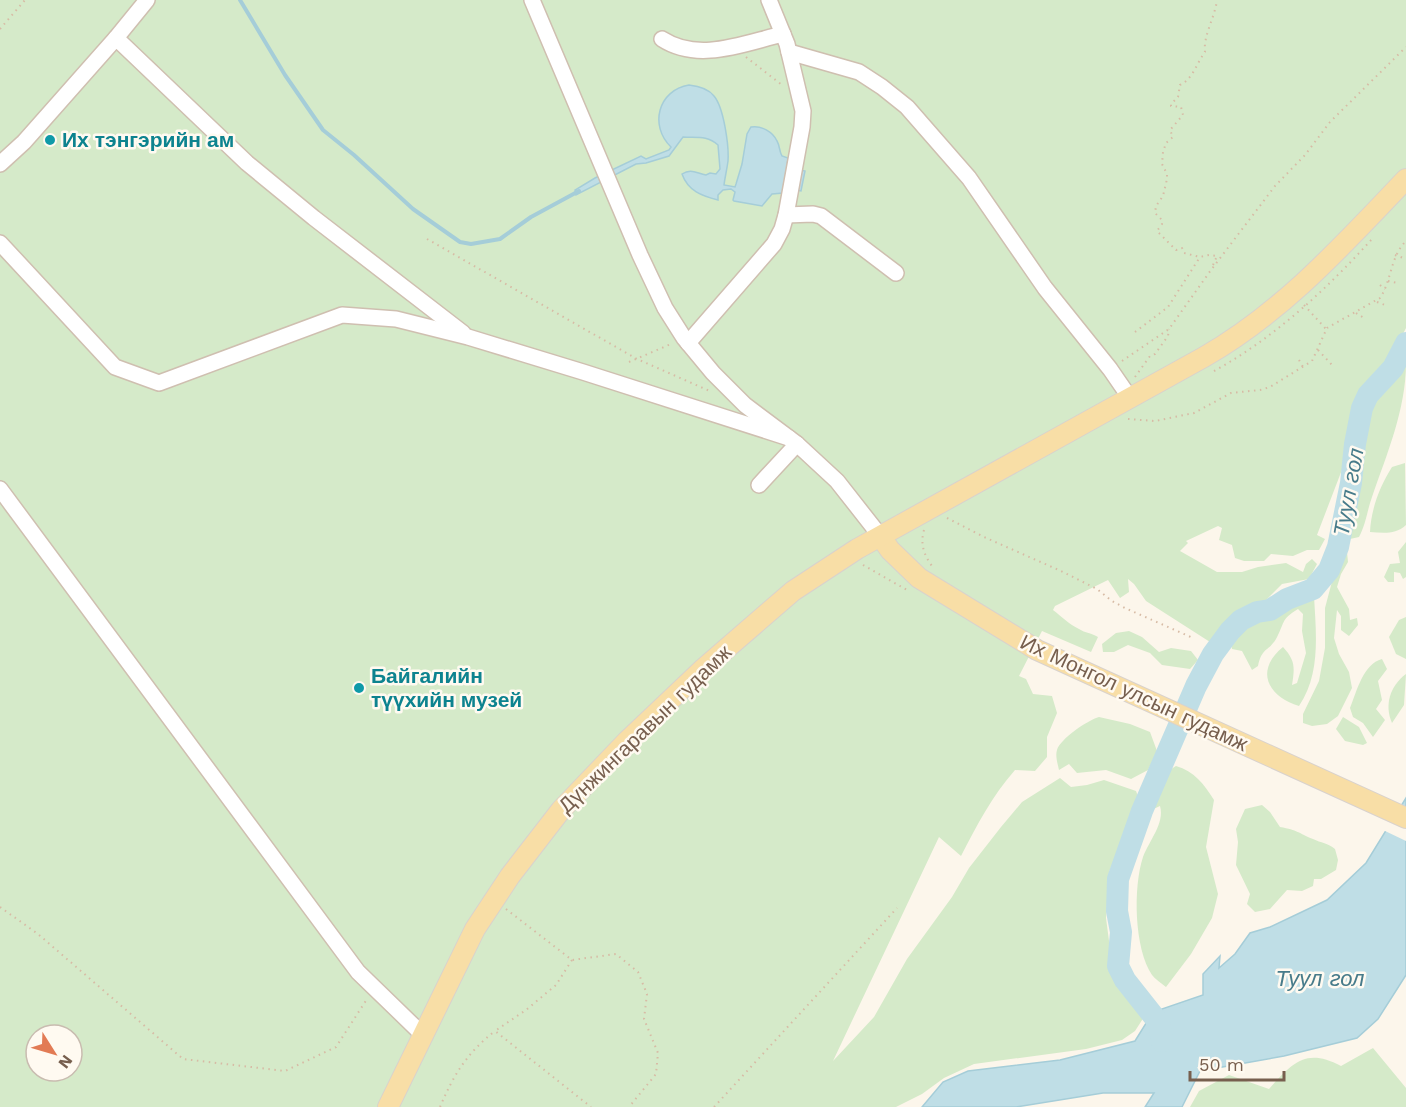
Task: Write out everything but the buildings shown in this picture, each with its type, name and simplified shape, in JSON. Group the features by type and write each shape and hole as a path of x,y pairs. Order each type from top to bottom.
{"main road":[{"path":"1124,399 1230,342 1267,315 1326,261 1406,179"},
{"name":"Дүнжингаравын гудамж","path":"388,1107 476,929 495,900 537,841 573,796 680,689 801,585 857,549 928,515 1124,399"},
{"name":"Их Монгол улсын гудамж","path":"881,537 897,557 919,578 1037,650 1406,818"}],"street":[{"path":"0,164 24,142 147,0"},
{"path":"532,0 652,282 686,341 745,405 793,441 837,481 881,537"},
{"path":"686,341 774,244 786,215 803,119 801,98 789,52 769,0"},
{"path":"662,39 681,48 701,52 783,34"},
{"path":"116,38 247,163 468,337"},
{"path":"789,52 859,72 907,107 969,178 1045,288 1110,369 1124,399"},
{"path":"786,215 821,216 896,273"},
{"path":"0,243 115,367 159,383 342,315 396,319 468,337 664,397 793,441"},
{"path":"759,485 793,441"},
{"path":"0,489 352,964 375,990 423,1035"}],"path":[{"path":"0,29 25,0"},
{"path":"1211,270 1217,256 1200,257 1185,253 1182,248 1176,250 1158,234 1162,220 1155,213 1155,209 1163,196 1167,179 1162,164 1165,147 1173,137 1170,130 1183,115 1180,107 1171,106 1171,104 1178,97 1180,85 1192,77 1198,61 1205,52 1204,45 1216,10 1217,0"},
{"path":"732,46 801,98"},
{"path":"1110,369 1169,329 1275,186 1305,155 1330,122 1406,47"},
{"path":"427,239 637,359 713,392"},
{"path":"1169,329 1168,336 1155,354 1150,356 1124,399 1123,416 1132,420 1158,421 1197,412 1231,393 1270,387 1304,367 1312,361 1326,330 1377,302 1385,290 1395,255 1406,241"},
{"path":"1395,255 1406,260"},
{"path":"1135,332 1168,307 1200,257"},
{"path":"1388,281 1398,284"},
{"path":"1380,285 1385,290"},
{"path":"1377,302 1385,305"},
{"path":"1304,306 1326,330"},
{"path":"1356,313 1364,318"},
{"path":"629,362 686,341"},
{"path":"1318,350 1334,367"},
{"path":"1299,360 1304,367"},
{"path":"1197,412 1201,416"},
{"path":"935,569 926,557 923,548 922,534 928,515 941,516 1061,571 1097,589 1125,608 1193,639"},
{"path":"495,900 572,960 616,954 638,972 647,993 644,1019 658,1053 656,1074 630,1107"},
{"path":"0,907 38,934 183,1059 285,1071 336,1047 362,1004 375,990"},
{"path":"714,1107 897,908"},
{"path":"440,1107 460,1067 476,1046 556,986 572,960"},
{"path":"495,1030 591,1107"}],"green space":[{"path":"0,0 1406,0 1406,328 1385,369 1360,400 1348,454 1317,535 1325,539 1319,550 1307,550 1293,556 1271,554 1264,561 1244,561 1235,558 1232,545 1219,540 1222,528 1218,526 1186,541 1188,543 1180,551 1217,572 1242,572 1286,563 1303,572 1306,564 1312,559 1317,564 1309,579 1282,584 1265,601 1229,621 1210,642 1146,601 1128,579 1129,592 1120,598 1108,580 1055,606 1053,610 1069,623 1098,637 1091,652 1042,631 1019,676 1026,679 1033,694 1052,696 1057,713 1047,737 1047,757 1035,771 1015,770 992,800 961,856 939,837 833,1061 874,1017 907,959 952,897 969,868 1001,827 1022,802 1060,778 1071,787 1104,780 1136,791 1139,799 1109,872 1106,918 1114,979 1144,1017 1135,1031 1122,1040 1086,1049 974,1064 944,1078 922,1094 896,1107 0,1107"},
{"path":"1406,363 1403,397 1389,448 1359,537 1350,539 1353,510 1363,462 1363,432 1367,411 1379,391 1393,382"},
{"path":"1405,463 1406,525 1393,532 1370,532 1374,506 1384,482 1392,467"},
{"path":"1406,542 1406,577 1403,579 1400,573 1394,572 1394,582 1388,582 1384,577 1390,564 1400,563 1398,552"},
{"path":"1347,552 1348,562 1337,587 1349,609 1350,620 1357,618 1358,625 1349,636 1341,630 1341,616 1337,610 1334,638 1339,654 1349,672 1352,688 1338,716 1327,724 1312,726 1303,723 1303,714 1319,681 1325,648 1325,608 1338,559"},
{"path":"1314,596 1316,653 1311,681 1299,706 1279,696 1268,682 1267,674 1274,656 1283,647 1293,664 1292,685 1297,683 1306,653 1302,631 1303,614 1298,609 1286,619 1276,639 1263,653 1258,666 1252,670 1242,651 1232,649 1231,643 1241,630 1275,612"},
{"path":"1406,617 1406,659 1396,654 1389,637 1399,620"},
{"path":"1129,631 1142,637 1159,652 1171,648 1191,651 1198,660 1190,669 1162,665 1150,653 1128,645 1114,652 1103,652 1102,644 1116,633"},
{"path":"1382,659 1387,669 1378,681 1382,700 1376,709 1385,720 1373,737 1363,723 1353,717 1350,708 1365,672 1375,662"},
{"path":"1406,674 1404,705 1392,723 1389,709 1390,696 1396,684"},
{"path":"1099,717 1130,724 1150,732 1157,751 1148,770 1131,779 1106,770 1077,773 1069,764 1059,770 1056,755 1059,746 1075,730"},
{"path":"1343,717 1359,727 1367,743 1363,745 1345,741 1336,729"},
{"path":"1176,766 1188,771 1198,779 1214,800 1206,847 1218,894 1212,918 1191,954 1166,987 1153,976 1146,963 1139,934 1137,900 1143,857 1156,832 1161,812 1160,806 1149,811 1149,804 1153,791 1161,779"},
{"path":"1262,805 1280,827 1330,845 1335,849 1338,860 1336,870 1321,879 1314,879 1313,886 1302,891 1287,890 1270,909 1255,912 1247,904 1250,894 1236,865 1238,842 1236,829 1245,809"},
{"path":"1373,1048 1406,1088 1406,1107 1190,1107 1199,1091 1229,1075 1269,1089 1285,1072 1300,1061 1318,1058 1341,1066"}],"water":[{"path":"689,85 709,91 721,109 728,154 724,185 735,187 747,134 751,127 759,127 773,135 782,156 788,158 787,167 805,171 801,191 784,188 783,193 772,194 762,206 734,201 735,192 731,189 723,190 718,195 718,200 701,194 688,185 682,174 691,171 706,175 716,174 720,169 718,145 706,138 683,137 669,156 636,164 576,195 575,190 595,178 641,156 646,159 669,150 671,147 664,139 660,129 660,110 670,94 678,88"},
{"name":"Туул гол","path":"1406,798 1406,975 1378,1019 1357,1038 1284,1056 1200,1071 1182,1107 1145,1107 1154,1093 1103,1093 1016,1107 922,1107 943,1082 968,1071 1060,1060 1135,1041 1153,1012 1203,995 1203,974 1220,956 1219,968 1235,954 1250,933 1270,927 1327,900 1366,863"}],"pier":[{"path":"1398,804 1406,808 1406,841 1383,830"}],"waterway":[{"path":"240,0 285,75 323,130 413,209 460,242 471,244 500,239 531,217 579,191"},
{"name":"Туул гол","path":"1162,1041 1159,1023 1125,980 1118,966 1121,932 1117,911 1118,879 1142,811 1196,686 1213,654 1241,620 1257,612 1270,610 1287,599 1313,589 1329,570 1338,547 1351,483 1362,408 1368,395 1393,368 1406,343"}],"place":[{"name":"Их тэнгэрийн ам","path":"50,140"},
{"name":"Байгалийн түүхийн музей","path":"359,688"}]}
